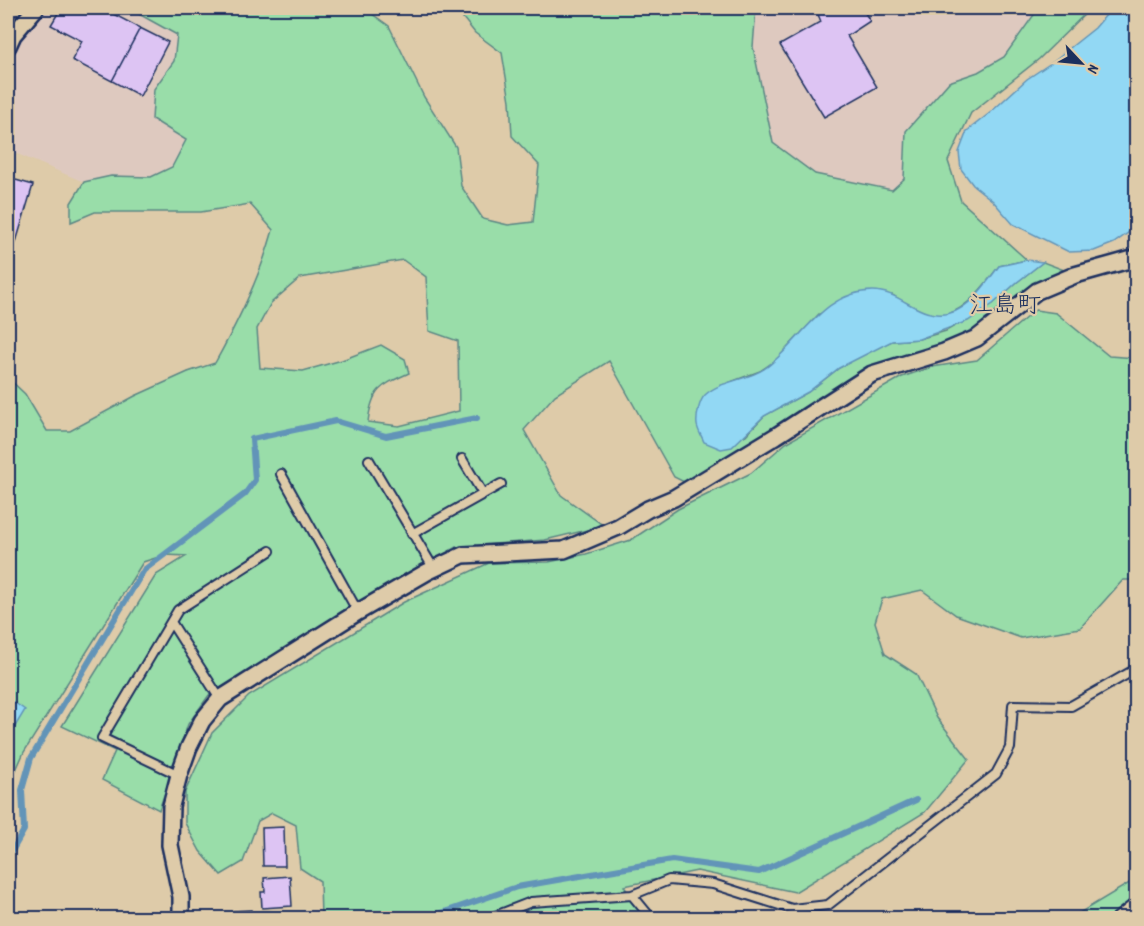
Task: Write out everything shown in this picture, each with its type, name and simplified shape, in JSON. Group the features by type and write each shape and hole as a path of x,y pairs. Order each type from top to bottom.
{"street":[{"path":"8,46 36,8"},
{"path":"181,918 181,897 170,845 171,806 189,747 202,721 220,699 358,612 463,555 564,550 610,530 648,509 675,498 872,374 944,352 976,338 1007,317 1037,291 1075,275 1137,258"}],"lane":[{"path":"462,459 483,494"},
{"path":"369,460 434,569"},
{"path":"281,474 358,612"},
{"path":"412,534 501,484"},
{"path":"179,775 102,738 178,610 270,551"},
{"path":"171,622 220,699"},
{"path":"490,918 531,902 632,895 669,880 713,884 792,909 828,905 996,774 1010,748 1013,705 1071,706 1137,669"},
{"path":"632,895 651,918"},
{"path":"1116,918 1137,902"}],"shaded area":[{"path":"48,8 128,8 177,35 174,61 154,89 152,119 186,140 172,168 151,177 111,176 84,182 8,150 8,65 15,46"},
{"path":"756,8 1031,8 1036,12 1004,57 978,72 949,82 907,131 904,179 892,190 815,174 773,143 753,47"}],"green space":[{"path":"128,8 368,8 368,11 389,26 424,97 456,147 461,186 483,219 508,225 533,222 539,165 512,136 510,101 502,53 475,33 455,8 756,8 753,47 773,143 815,174 892,190 904,179 906,131 949,82 978,72 1004,57 1036,12 1031,8 1091,8 1039,59 971,113 948,161 961,201 1027,260 999,266 972,299 954,312 944,315 923,312 892,295 819,314 776,360 760,371 720,386 745,436 764,416 808,392 839,368 873,349 892,341 919,339 946,331 993,304 1043,262 1064,270 971,337 873,370 686,483 674,477 609,361 555,395 524,430 561,495 604,526 545,540 456,547 209,695 188,724 159,810 102,780 115,751 62,726 156,575 187,556 165,555 143,562 24,752 8,788 8,378 25,394 47,431 70,431 135,396 188,372 215,363 248,298 273,230 250,204 201,212 95,212 71,222 71,203 84,182 111,176 151,177 172,167 186,140 152,119 154,89 174,61 177,35","holes":["403,260 426,277 429,331 458,341 459,411 399,426 368,422 372,402 379,390 409,373 405,359 381,345 342,360 303,371 260,368 257,329 271,303 300,278"]},
{"path":"1035,310 1056,313 1109,356 1136,358 1136,580 1123,580 1080,628 1021,638 956,615 922,590 882,599 875,622 885,654 916,674 937,718 969,759 925,812 795,892 697,871 624,886 643,918 321,918 320,881 300,868 296,825 272,813 258,821 243,862 221,875 200,851 185,823 185,792 212,733 249,696 404,602 489,563 549,562 586,554 631,540 678,509 751,473 786,443 902,377 932,367 977,360"},
{"path":"8,788 10,834 8,838"},
{"path":"1136,879 1136,918 1071,918"}],"water":[{"path":"1112,8 1136,8 1136,227 1114,243 1094,251 1069,252 1013,224 993,201 973,185 961,169 959,152 967,131 1027,79 1095,28"},
{"path":"1027,260 1043,262 993,304 968,321 919,339 892,341 839,368 808,392 764,416 732,447 721,449 704,442 697,422 700,405 705,395 718,386 764,369 826,309 840,300 855,293 883,292 929,313 950,313 971,300 999,266"},
{"path":"8,698 25,710 8,738"}],"building":[{"path":"61,8 102,8 140,28 112,81 72,60 82,41 51,25"},
{"path":"808,8 862,8 870,21 847,36 877,87 824,117 780,45 821,22 816,9 809,10"},
{"path":"140,28 168,42 140,96 112,81"},
{"path":"9,178 33,185 8,269 8,184"},
{"path":"284,827 285,866 263,866 262,828"},
{"path":"290,876 292,906 262,908 261,892 265,892 264,878"},
{"path":"251,910 251,918 233,918 233,911"}],"waterway":[{"path":"8,858 24,830 22,790 31,758 144,570 245,494 255,480 252,439 336,421 386,436 477,418"},
{"path":"427,918 517,887 672,860 759,872 916,800"}],"district":[{"name":"江島町","path":"1005,304"}]}
